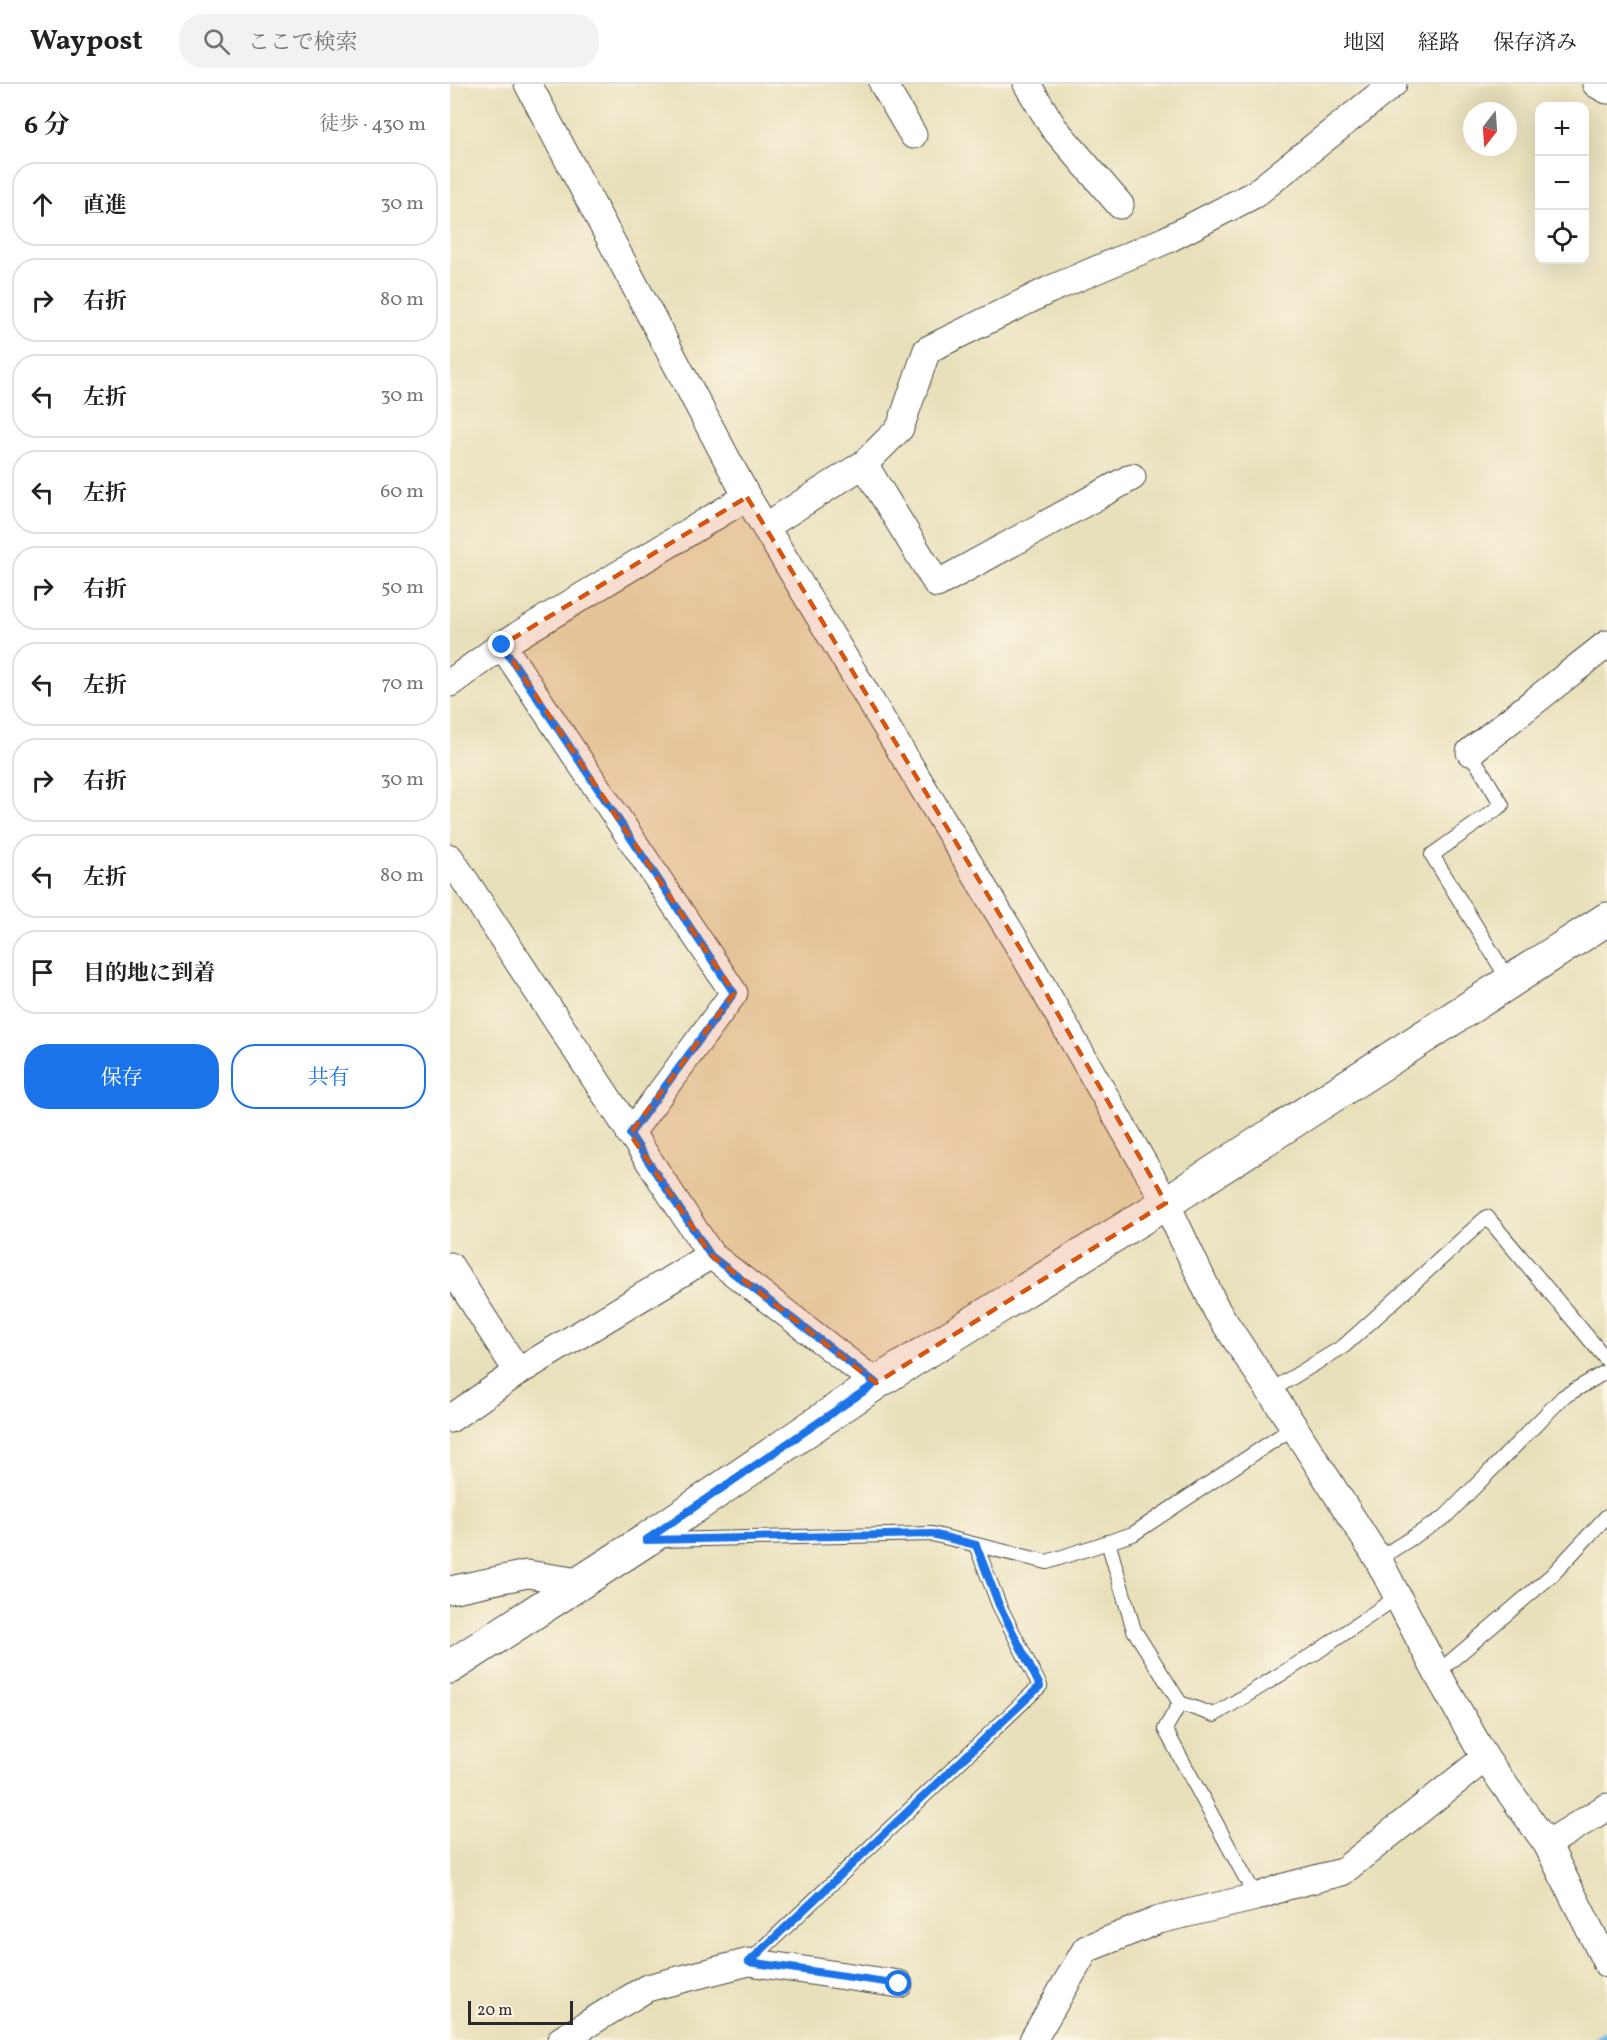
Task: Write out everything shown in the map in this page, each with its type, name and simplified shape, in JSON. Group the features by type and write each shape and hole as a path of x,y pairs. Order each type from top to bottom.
{"street":[{"path":"528,84 747,496 1026,958 1166,1203 1217,1311 1294,1427 1377,1559 1485,1758 1546,1844 1607,1964"},
{"path":"882,84 914,135"},
{"path":"1027,84 1053,127 1120,205"},
{"path":"765,527 864,464 900,428 927,350 1049,290 1166,240 1255,194 1393,84"},
{"path":"1596,84 1607,90"},
{"path":"864,464 937,584 1132,477"},
{"path":"450,683 502,645 747,496"},
{"path":"1470,752 1607,644"},
{"path":"502,645 734,993 630,1134"},
{"path":"450,858 711,1256 876,1383"},
{"path":"450,1667 646,1540 876,1383 1166,1203 1607,919"},
{"path":"450,1419 518,1372 711,1256"},
{"path":"450,1266 518,1372"},
{"path":"450,1590 527,1574 580,1582"},
{"path":"1033,2040 1086,1949 1159,1920 1256,1897 1342,1872 1485,1758"},
{"path":"1546,1844 1607,1807"},
{"path":"561,2040 647,1988 749,1962 899,1984"}],"lane":[{"path":"1470,752 1502,805 1432,855 1510,982"},
{"path":"1270,1391 1344,1346 1487,1217 1607,1360"},
{"path":"1377,1559 1445,1517 1563,1397 1607,1371"},
{"path":"646,1540 932,1534 1047,1562 1134,1534 1294,1427"},
{"path":"1437,1673 1552,1575 1607,1516"},
{"path":"1108,1542 1134,1630 1180,1703 1214,1715 1317,1652 1397,1598"},
{"path":"749,1962 1040,1686 999,1605 976,1545"},
{"path":"1180,1703 1165,1729 1256,1897"}],"highlighted area":[{"path":"747,497 1026,958 1166,1203 876,1383 711,1255 630,1134 734,993 502,645"}],"waterway":[{"path":"1599,2040 1607,2036"}],"route":[{"path":"502,645 734,993 630,1134 711,1256 876,1383 646,1540 932,1534 976,1545 999,1605 1040,1686 749,1962 899,1984"}]}
